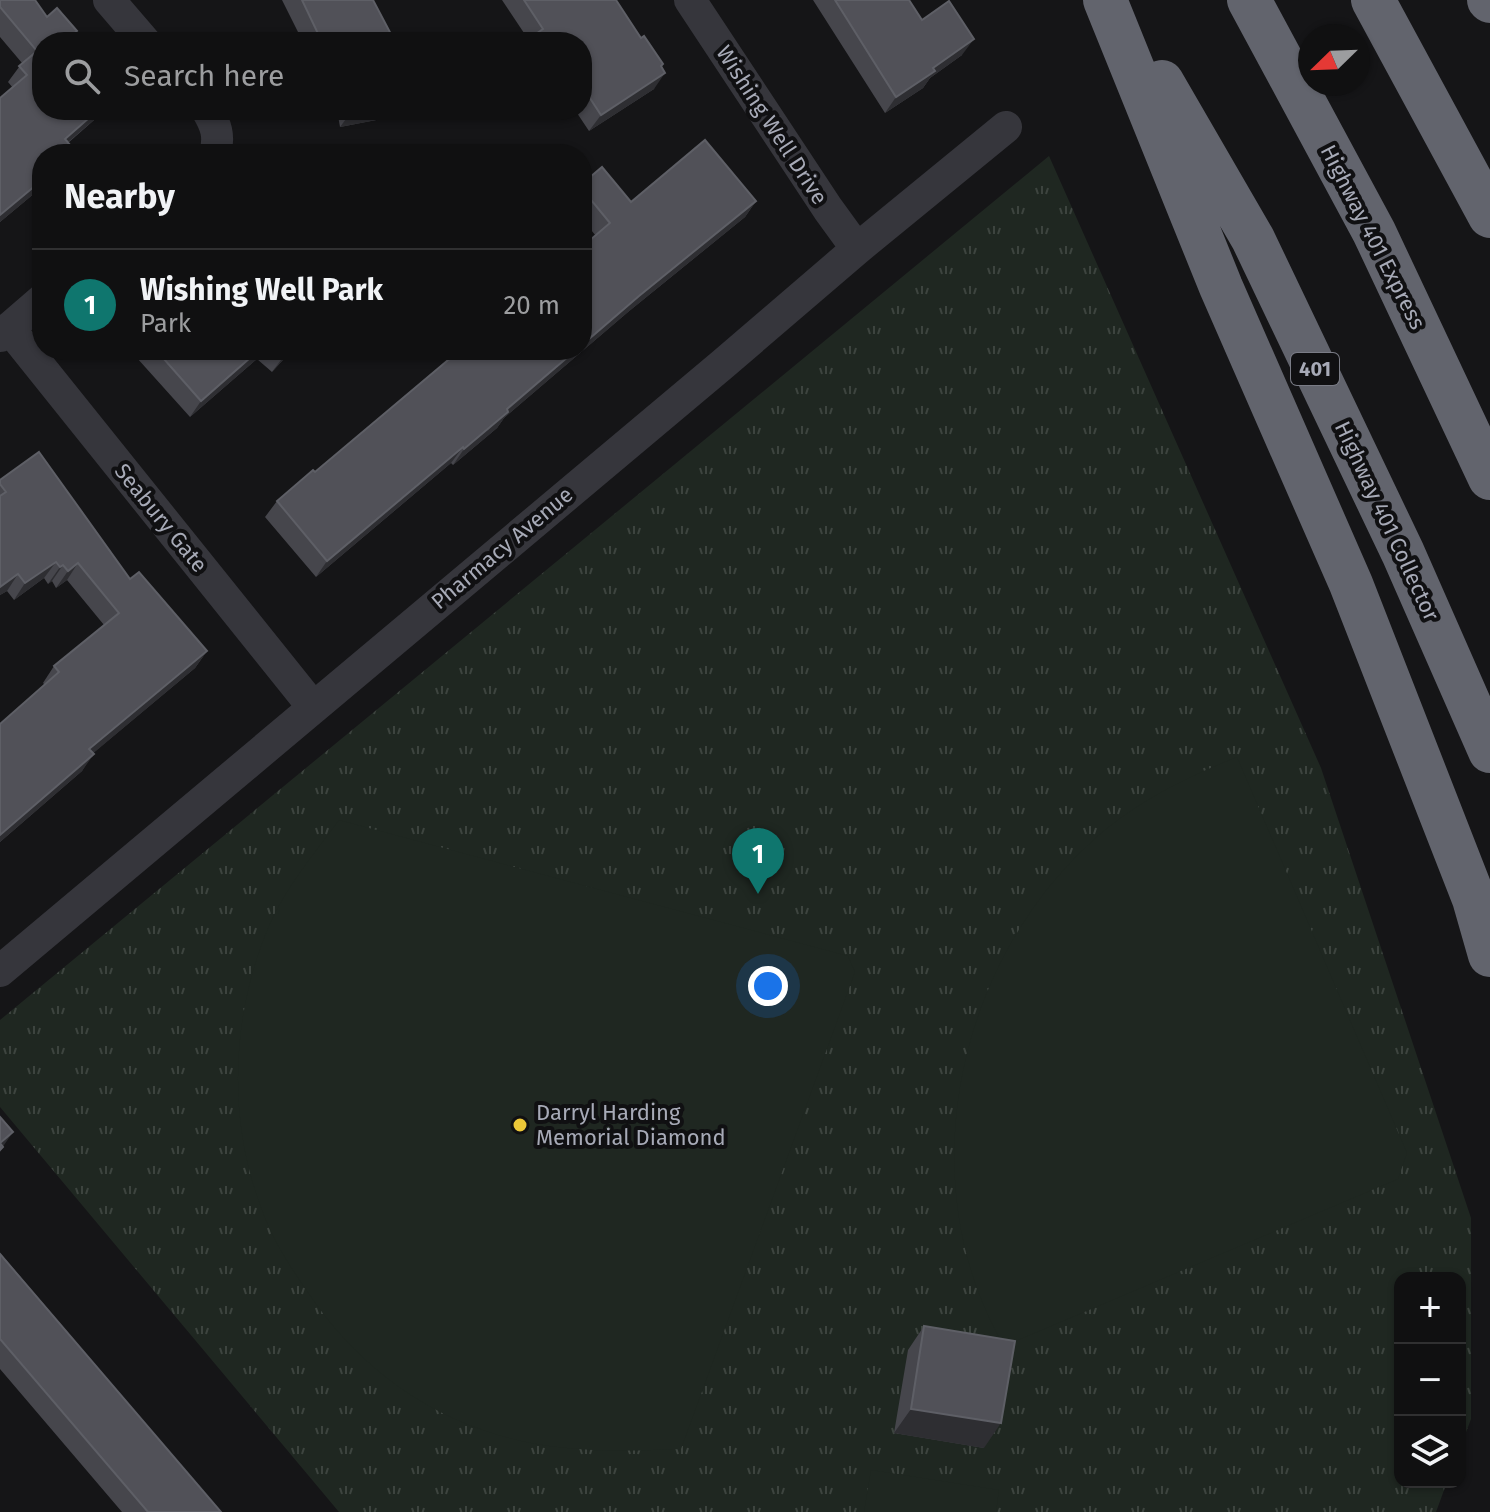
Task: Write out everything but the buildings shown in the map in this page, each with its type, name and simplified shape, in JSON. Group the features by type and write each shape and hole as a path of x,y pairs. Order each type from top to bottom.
{"highway":[{"path":"1105,0 1221,287 1351,584 1474,899 1490,955"},
{"name":"Highway 401 Collector","path":"1115,0 1253,239 1403,553 1490,751"},
{"name":"Highway 401 Express","path":"1249,0 1374,232 1490,478"},
{"path":"1373,0 1490,216"}],"street":[{"path":"109,0 136,32"},
{"name":"Wishing Well Drive","path":"690,0 857,249"},
{"path":"213,120 217,127 218,144"},
{"name":"Pharmacy Avenue","path":"0,971 1006,127"},
{"path":"4,332 32,308"},
{"name":"Seabury Gate","path":"4,332 313,707"}],"green space":[{"path":"1049,156 1321,768 1471,1218 1471,1419 1466,1432 1466,1272 1394,1272 1394,1488 1445,1488 1436,1512 339,1512 0,1107 0,1020"},
{"path":"1237,757 1407,1153 1398,1179 1004,1346 975,1284 959,1218 954,1150 961,1083 978,1017 1005,954 1041,897 1087,846 1121,818 1158,794"},
{"name":"Darryl Harding Memorial Diamond","path":"339,820 848,956 855,972 681,1449 580,1449 531,1443 483,1430 431,1407 385,1376 344,1338 309,1294 277,1243 262,1210 243,1140 238,1068 241,1031 256,960 269,926 292,884"},
{"path":"871,1470 999,1490 996,1512 864,1512"}],"place":[{"name":"Wishing Well Park","path":"758,894"},
{"name":"Darryl Harding Memorial Diamond","path":"520,1125"}]}
